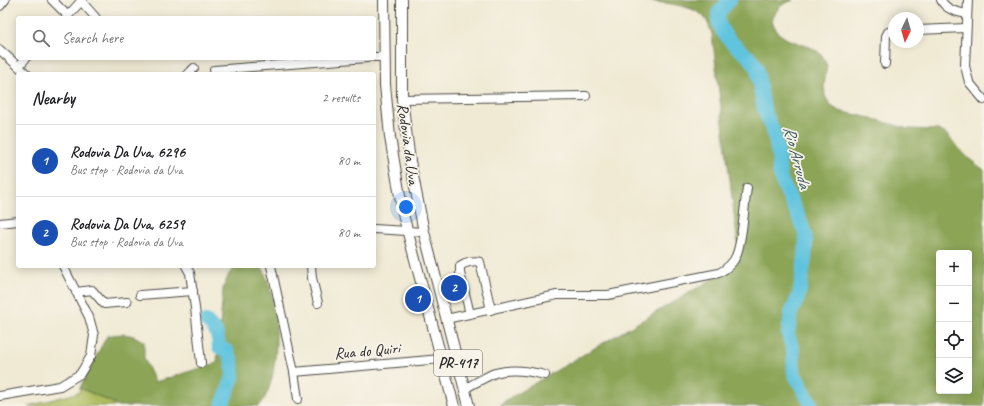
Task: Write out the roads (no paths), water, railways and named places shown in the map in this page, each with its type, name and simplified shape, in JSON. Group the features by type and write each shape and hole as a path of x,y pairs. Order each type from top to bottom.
{"main road":[{"name":"Rodovia da Uva","path":"384,0 379,57 398,185 408,231 454,406"},
{"name":"Rodovia da Uva","path":"402,0 402,99 410,161 424,232 469,406"}],"street":[{"path":"0,6 5,0"},
{"path":"52,0 66,16"},
{"path":"68,16 82,0 94,16"},
{"path":"941,0 944,6 953,11 967,14"},
{"path":"968,0 965,66 969,82 984,100"},
{"path":"924,30 966,28"},
{"path":"885,64 886,36 888,32"},
{"path":"0,50 25,72"},
{"path":"19,66 24,60"},
{"path":"214,70 342,60"},
{"path":"402,99 586,96"},
{"path":"446,319 557,295 608,295 719,273 728,268 736,257 740,244 747,188"},
{"path":"0,222 16,221"},
{"path":"376,229 424,232"},
{"path":"470,314 460,273 460,266 477,261 480,262 491,310"},
{"path":"0,396 60,386 80,374 91,356 94,335 89,317 64,268"},
{"path":"187,268 190,273 193,291 201,362"},
{"path":"271,268 294,372 298,399"},
{"path":"311,268 318,303"},
{"path":"76,292 92,290 104,304 127,302"},
{"path":"140,296 193,291"},
{"name":"Rua do Quiri","path":"294,372 441,359"},
{"path":"464,389 494,374 506,370 528,371 545,375"}],"waterway":[{"name":"Rio Arruda","path":"730,0 718,13 719,24 731,42 751,59 757,68 764,110 773,130 778,153 781,180 805,233 805,258 800,290 791,313 788,334 793,351 794,373 812,406"},
{"path":"206,321 216,332 219,347 227,351 232,361 233,377 222,406"}],"place":[{"name":"Rodovia Da Uva, 6259","path":"454,288"},
{"name":"Rodovia Da Uva, 6296","path":"418,299"}]}
